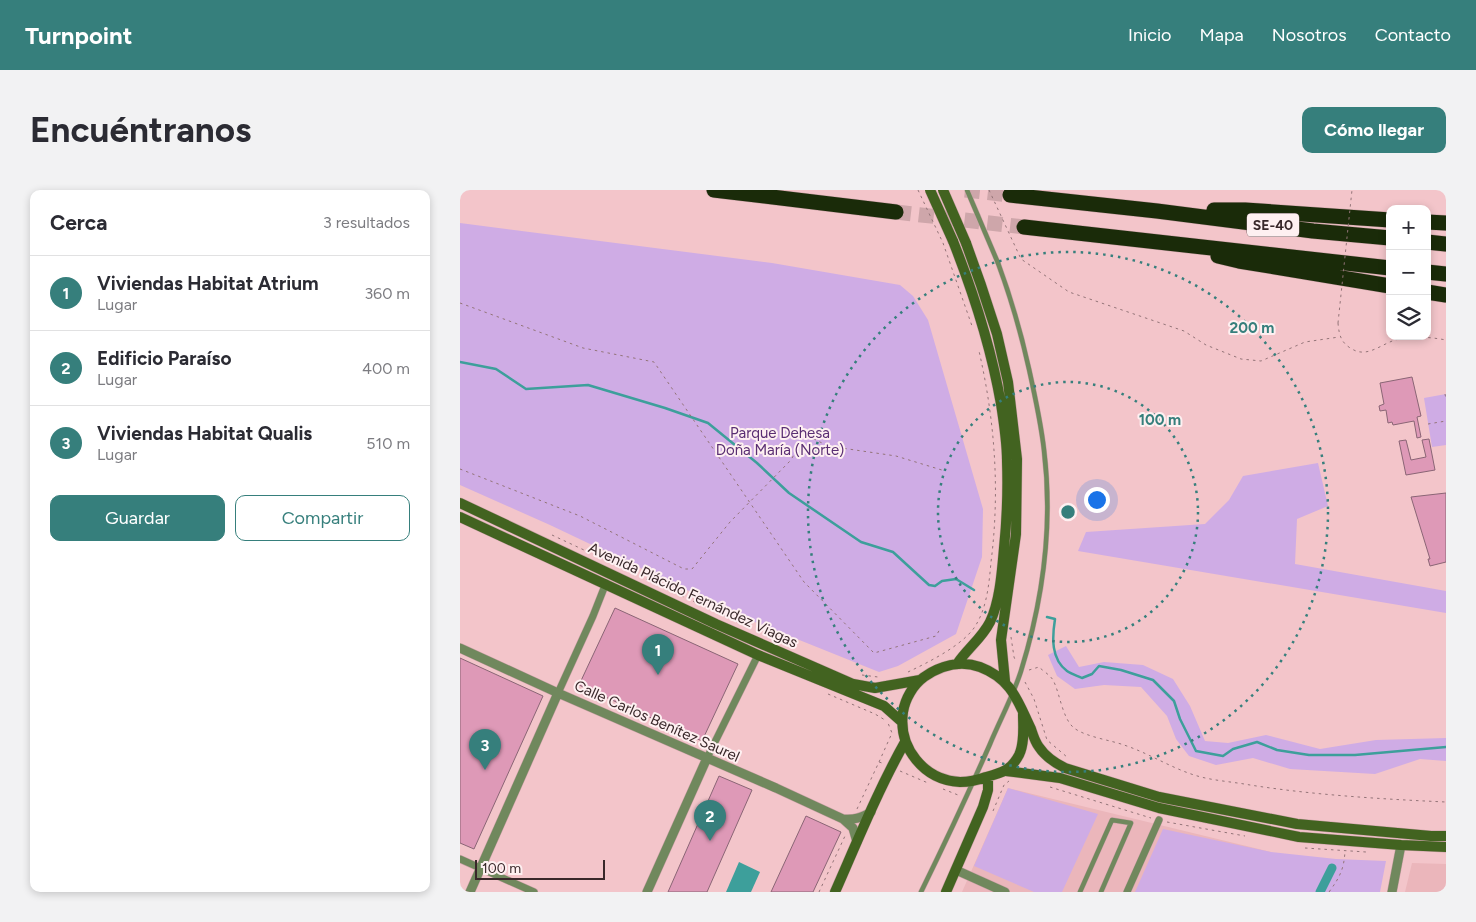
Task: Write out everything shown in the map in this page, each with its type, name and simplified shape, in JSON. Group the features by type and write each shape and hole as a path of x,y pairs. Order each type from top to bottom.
{"highway":[{"path":"714,190 896,212"},
{"name":"SE-40","path":"1010,195 1157,210 1386,238"},
{"path":"1157,210 1245,210 1386,220"},
{"path":"1431,222 1446,223"},
{"name":"SE-40","path":"1024,227 1386,268"},
{"path":"1166,242 1239,261 1386,285"},
{"path":"1431,242 1446,244"},
{"path":"1431,272 1446,274"},
{"path":"1431,293 1446,295"}],"main road":[{"path":"930,190 971,285 986,335 1004,426 1007,459 1005,532 1001,577 994,609 990,622 980,637 965,652 957,664"},
{"path":"943,190 966,243 997,334 1008,382 1018,458 1016,534 1001,640 1005,682"},
{"name":"Avenida Plácido Fernández Viagas","path":"460,503 716,624 853,684 875,688 920,680"},
{"name":"Avenida Plácido Fernández Viagas","path":"460,516 758,655 884,706 902,722"},
{"path":"1446,836 1297,824 1159,797 1065,768 1055,763 1038,746 1013,692 1005,682 992,672 979,666 957,664 933,670 920,680 910,692 904,706 902,722 905,742 914,758 926,771 943,779 960,782 974,781 1006,771 1060,778 1159,808 1299,837 1446,847"},
{"path":"1006,771 1019,754 1023,735 1023,714"},
{"path":"835,892 871,811 905,742"},
{"path":"946,892 988,809 988,777"}],"street":[{"path":"470,892 606,583"},
{"name":"Calle Carlos Benítez Saurel","path":"460,648 848,821"},
{"path":"647,892 707,758 758,655"},
{"path":"857,842 853,828 848,821 871,811"},
{"path":"1127,892 1159,820"},
{"path":"1392,892 1401,845"},
{"path":"460,859 534,892"},
{"path":"956,870 1005,892"}],"lane":[{"path":"922,892 966,799 1021,672 1037,608 1044,565 1047,513 1044,451 1037,405 1008,289 967,190"},
{"path":"1080,892 1112,820 1132,823 1101,892"}],"path":[{"path":"918,190 942,243 973,329"},
{"path":"989,190 1021,259 1068,292 1184,331 1206,345 1241,359 1261,361 1305,342 1339,337"},
{"path":"1352,190 1338,323 1339,337 1346,346 1357,352 1367,352 1396,340 1417,337 1446,340"},
{"path":"460,302 583,348 654,362 804,582 874,654 936,636 940,628"},
{"path":"901,674 910,672 960,644 973,629 984,607 995,531 996,459 986,380 978,346"},
{"path":"1445,394 1446,399"},
{"path":"1428,424 1446,421"},
{"path":"460,469 580,516 684,569 692,569 730,522 790,460 796,451 797,442 793,431 796,430 828,446 896,456 945,472"},
{"path":"545,532 750,628"},
{"path":"1069,759 1047,740 1034,699 1021,672 1039,667 1052,678 1060,696 1062,708 1074,728 1124,744 1166,764 1202,777 1278,790 1446,802"},
{"path":"856,674 884,678"},
{"path":"819,892 848,821 892,733 888,722 875,714 846,703"},
{"path":"879,762 933,785"},
{"path":"941,788 966,799"},
{"path":"1329,892 1340,878 1344,863 1345,840"}],"shaded area":[{"path":"1008,788 1271,852 1263,892 962,892"},
{"path":"1412,863 1446,864 1446,892 1405,892"}],"green space":[{"name":"Parque Dehesa Doña María (Norte)","path":"460,223 772,263 900,285 913,296 928,320 983,509 982,557 956,634 898,666 879,672 752,621 550,525 460,485"},
{"path":"1446,394 1446,445 1432,447 1424,398"},
{"path":"1318,463 1328,506 1297,519 1295,564 1446,591 1446,613 1078,551 1086,532 1205,524 1229,500 1243,476"},
{"path":"1066,646 1079,667 1104,662 1143,665 1173,679 1190,706 1205,741 1228,743 1266,735 1320,749 1376,740 1446,738 1446,761 1420,759 1375,774 1290,769 1253,758 1216,765 1189,756 1176,739 1167,716 1141,687 1104,685 1075,689 1057,676 1048,655"},
{"path":"1008,788 1098,814 1062,892 1034,892 974,866"},
{"path":"1163,829 1271,852 1336,859 1386,861 1380,892 1135,892"}],"water":[{"path":"739,862 760,872 751,892 726,892"}],"building":[{"path":"1412,377 1421,416 1417,417 1421,437 1417,438 1414,421 1393,425 1392,422 1388,423 1386,410 1380,411 1379,406 1384,404 1380,383"},
{"path":"1429,439 1435,470 1406,475 1399,441 1406,440 1411,460 1426,457 1422,440"},
{"path":"1446,493 1446,562 1430,566 1428,559 1430,559 1411,497"},
{"path":"615,608 738,664 702,741 579,685"},
{"path":"460,658 543,696 474,849 460,843"},
{"path":"719,776 752,790 707,892 668,892"},
{"path":"806,816 841,832 813,892 771,892"}],"waterway":[{"path":"460,362 496,369 526,389 588,385 708,423 757,463 789,493 861,542 893,552 929,585 935,586 942,581 956,579 974,590"},
{"path":"1047,617 1055,619 1053,633 1055,654 1067,671 1082,678 1092,674 1099,666 1121,670 1153,680 1174,701 1180,719 1196,751 1223,756 1233,749 1257,742 1277,750 1309,755 1355,755 1446,747"},
{"path":"1320,892 1332,868"}],"tunnel":[{"path":"965,190 1010,195"},
{"path":"896,212 1024,227"}],"place":[{"name":"Viviendas Habitat Atrium","path":"658,675"},
{"name":"Viviendas Habitat Qualis","path":"485,770"},
{"name":"Edificio Paraíso","path":"710,841"}]}
